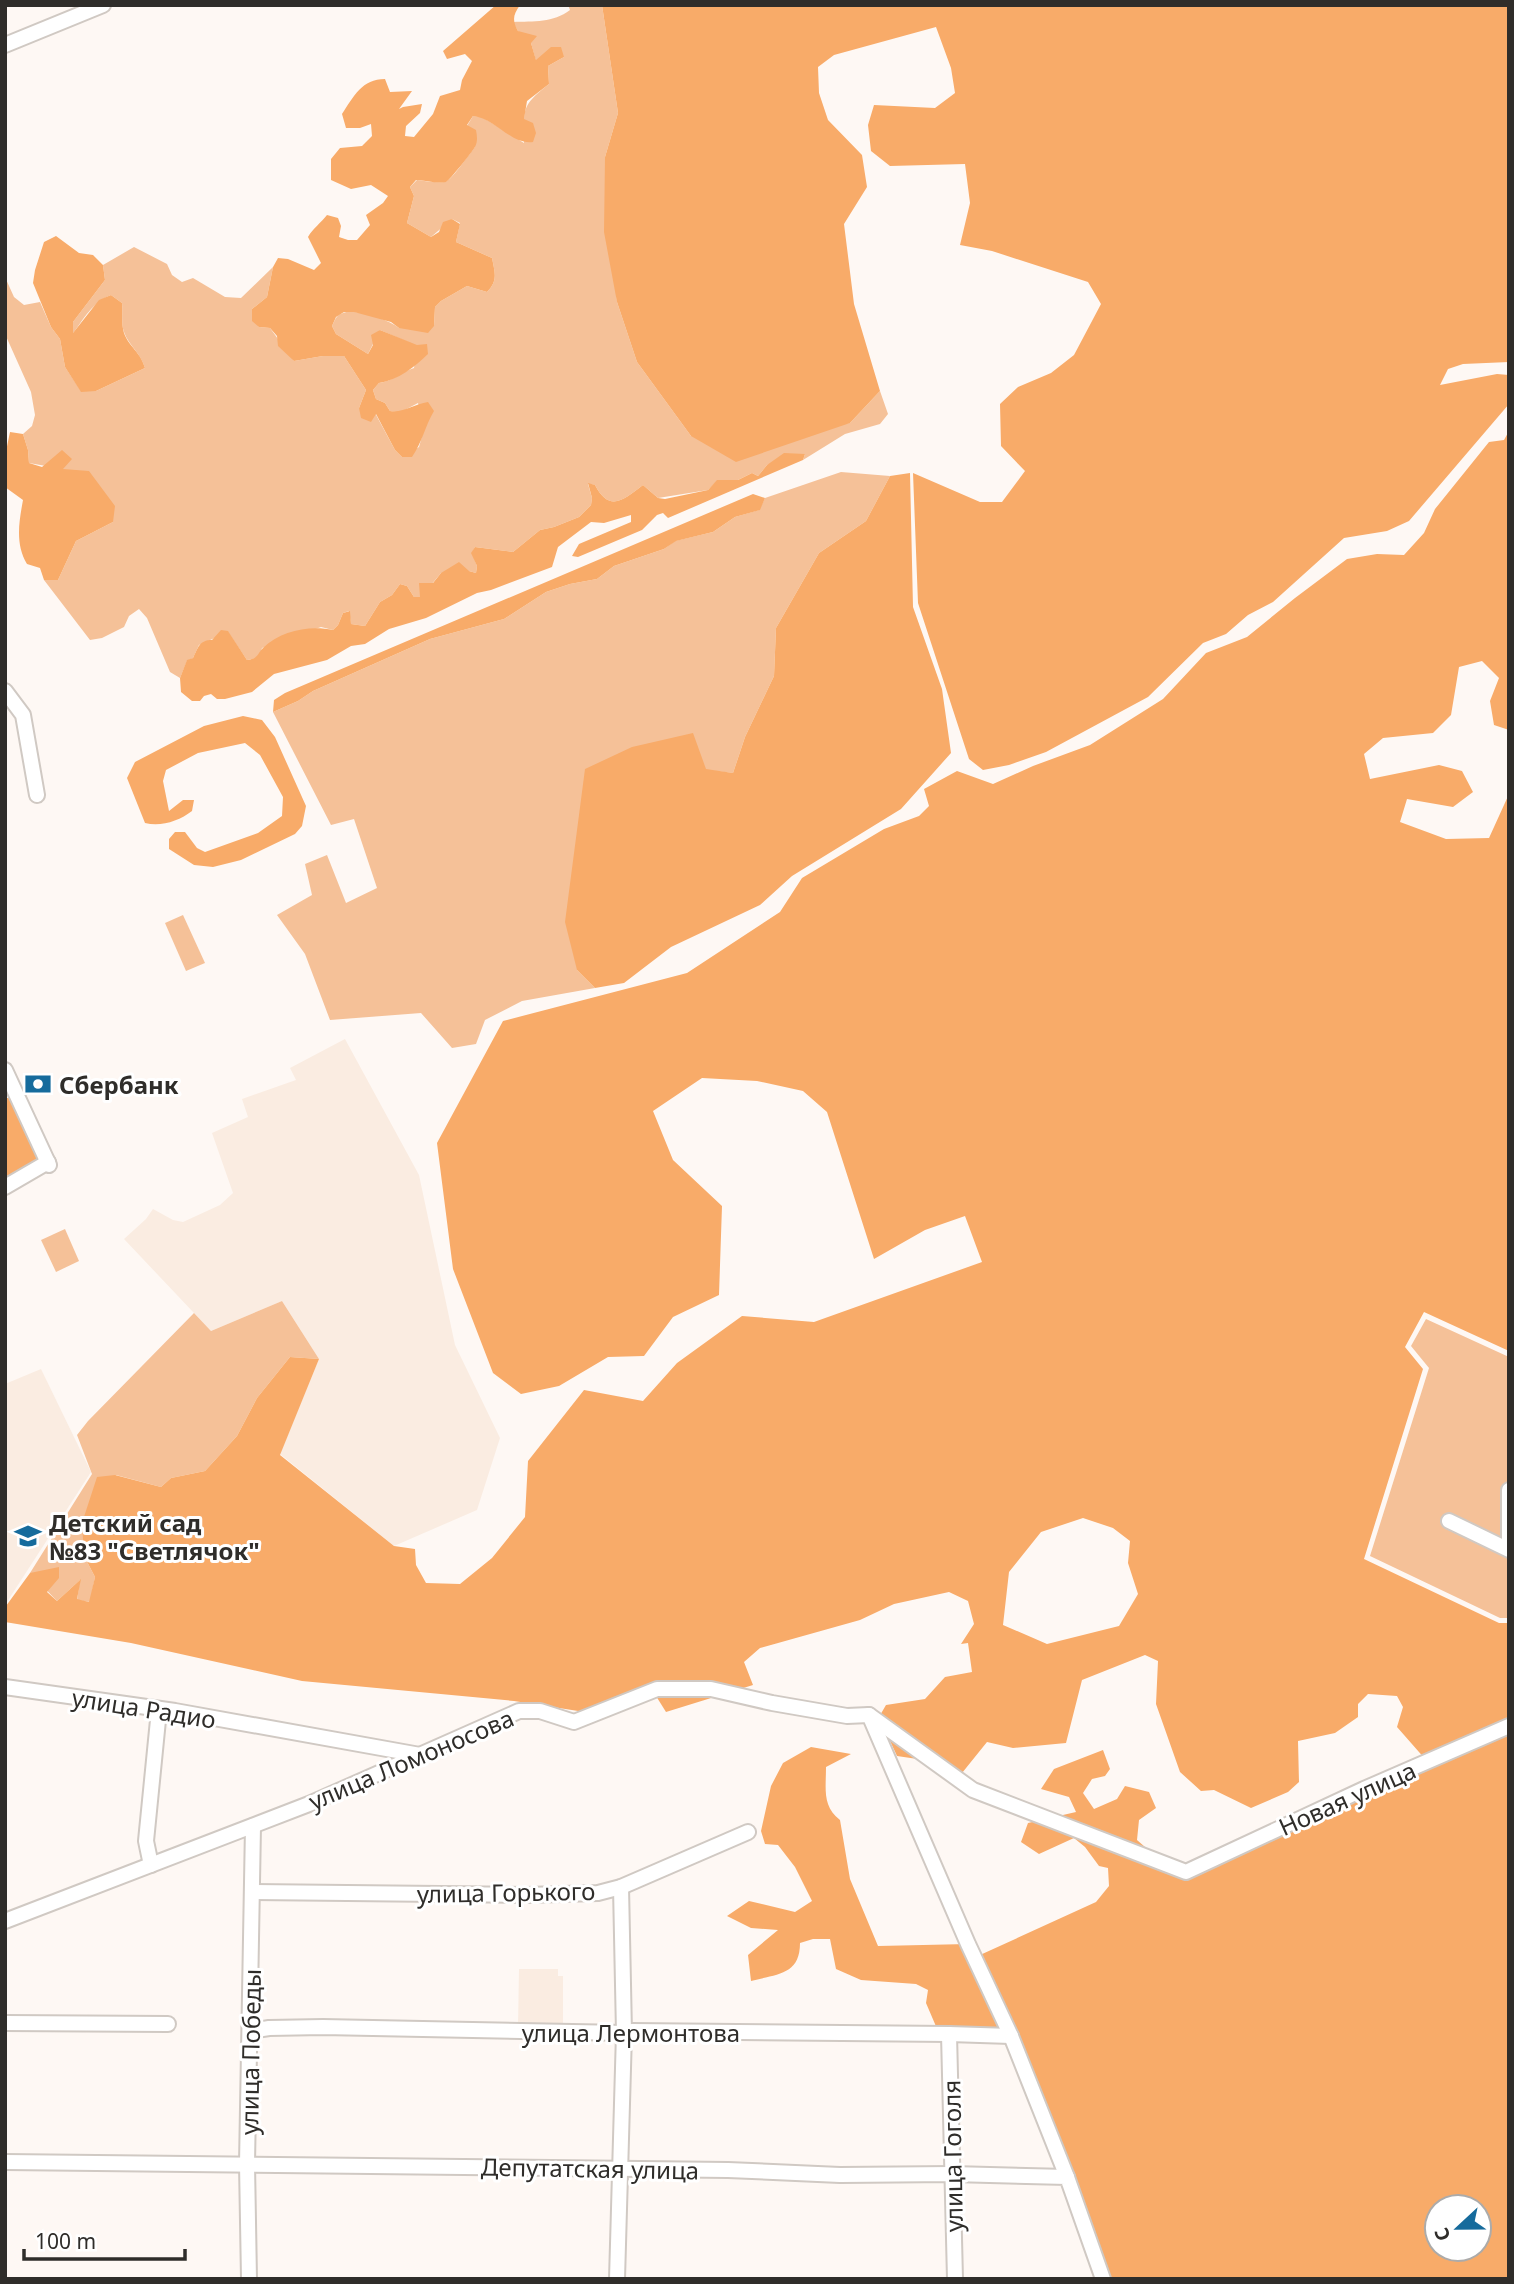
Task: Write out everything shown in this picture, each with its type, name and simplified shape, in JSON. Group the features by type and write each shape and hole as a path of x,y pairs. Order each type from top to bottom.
{"street":[{"path":"5,45 103,5"},
{"path":"5,691 23,715 37,794"},
{"path":"5,1070 11,1095 49,1163 5,1187"},
{"path":"1448,1521 1509,1550 1509,1490"},
{"name":"улица Радио","path":"5,1687 159,1710 421,1755"},
{"name":"улица Ломоносова","path":"5,1921 309,1804 519,1711 540,1711 574,1722 657,1689 711,1689 847,1716 869,1715"},
{"path":"151,1865 146,1841 159,1710"},
{"path":"869,1715 962,1931 1011,2036 1067,2177 1103,2279"},
{"name":"Новая улица","path":"869,1715 973,1790 1186,1872 1364,1788 1509,1726"},
{"name":"улица Победы","path":"249,2279 247,2164 253,1826"},
{"name":"улица Горького","path":"252,1892 598,1894 621,1887 748,1832"},
{"path":"617,2279 624,2033 621,1887"},
{"path":"5,2023 168,2024"},
{"name":"улица Лермонтова","path":"251,2031 323,2026 624,2033 1011,2036"},
{"name":"улица Гоголя","path":"949,2034 955,2279"},
{"name":"Депутатская улица","path":"5,2162 728,2170 840,2175 1067,2177"}],"shaded area":[{"path":"496,5 520,5 514,21 518,31 537,36 531,43 536,60 551,47 561,47 564,57 548,66 549,84 527,101 524,119 533,123 536,133 533,142 510,136 489,121 473,116 467,125 476,130 475,147 446,182 416,180 410,187 414,196 407,223 431,237 439,232 443,222 452,219 460,224 456,242 492,258 495,272 493,284 487,292 467,286 441,301 435,307 434,326 428,333 399,328 391,322 354,312 344,312 336,317 332,326 336,334 368,354 373,345 371,335 380,330 417,345 427,344 428,354 418,364 399,376 379,383 373,390 376,399 385,403 390,411 400,411 428,402 434,411 412,457 402,457 395,450 376,414 371,422 361,418 359,408 366,390 344,356 294,361 278,346 277,336 270,328 259,327 252,321 252,309 267,297 273,267 278,258 288,259 314,270 321,263 308,237 327,215 338,218 341,226 339,237 357,240 370,225 366,215 388,196 371,185 351,189 331,180 331,159 340,148 362,146 372,136 371,124 360,128 346,128 342,114 355,95 364,85 385,79 390,92 412,91 399,109 422,104 420,113 406,126 405,136 414,137 433,114 440,96 460,90 472,61 465,54 447,59 443,51"},
{"path":"568,5 602,5 618,113 605,157 617,302 637,362 691,436 850,423 880,391 888,414 880,424 845,434 803,460 805,454 767,465 758,476 752,473 738,480 718,480 708,490 658,498 643,485 623,499 612,501 606,499 595,485 588,484 591,505 579,517 540,530 513,552 475,547 472,553 477,566 476,573 441,573 421,597 414,597 407,586 400,584 392,595 380,602 365,626 351,624 349,611 343,613 333,630 321,627 262,648 253,659 247,660 228,632 199,645 193,658 187,661 180,678 170,672 147,618 139,609 129,616 124,627 102,638 90,640 44,580 58,580 76,541 113,522 63,469 29,463 23,434 32,426 35,415 31,392 5,334 5,277 14,297 24,305 40,302 51,327 60,339 65,367 81,391 96,391 145,368 124,332 122,303 111,295 93,307 72,335 73,322 105,280 103,265 134,247 167,264 172,275 182,282 193,278 225,297 241,298 273,267 267,297 252,309 259,327 270,328 294,361 344,356 366,390 359,408 375,413 395,450 402,457 419,447 424,429 418,403 401,412 390,411 385,403 376,399 373,390 379,383 414,368 417,346 380,330 368,354 336,334 332,326 339,315 355,312 399,328 434,326 435,307 441,301 467,286 487,292 493,284 495,276 492,258 456,242 460,223 452,219 431,237 407,223 414,196 410,187 417,180 445,182 452,177 475,147 467,126 473,116 482,117 524,143 526,109 533,98 549,84 548,66 564,57 536,61 531,43 513,22 557,17 570,10"},
{"path":"602,5 1509,5 1509,362 1463,364 1448,369 1440,385 1497,374 1509,375 1509,404 1409,521 1387,531 1344,538 1273,602 1248,615 1226,634 1203,643 1148,697 1046,752 1009,765 983,770 969,759 918,603 913,473 980,502 1002,502 1025,471 1001,446 1000,404 1018,387 1051,373 1074,355 1101,304 1088,282 992,251 960,245 970,203 965,164 890,166 871,151 868,125 874,105 935,108 955,93 951,68 936,27 834,55 818,67 819,93 828,120 862,155 867,187 844,224 854,304 880,391 850,423 736,462 691,436 637,362 617,302 604,232 605,157 618,113"},
{"path":"56,236 79,253 93,255 103,265 105,280 73,322 73,333 99,300 111,295 122,303 124,333 145,368 96,391 81,392 65,367 60,339 51,327 33,283 44,242"},
{"path":"1509,431 1509,730 1494,725 1490,701 1499,678 1482,661 1459,667 1451,715 1433,733 1383,738 1364,754 1370,779 1439,765 1462,771 1473,792 1453,807 1407,799 1400,822 1446,839 1489,838 1509,794 1509,1351 1424,1312 1405,1347 1423,1369 1364,1559 1499,1623 1509,1623 1509,1724 1426,1760 1397,1727 1403,1707 1397,1696 1368,1694 1358,1704 1358,1717 1335,1733 1298,1741 1299,1782 1288,1792 1251,1808 1214,1790 1201,1791 1180,1772 1156,1704 1158,1661 1145,1655 1082,1680 1066,1743 1013,1748 987,1742 962,1773 924,1760 897,1756 879,1717 886,1705 925,1699 945,1677 972,1672 968,1643 961,1644 974,1624 968,1601 949,1592 894,1604 860,1620 760,1648 744,1662 753,1685 666,1712 656,1696 604,1715 514,1701 302,1681 131,1643 5,1622 6,1606 30,1573 59,1567 59,1578 47,1592 57,1601 81,1579 77,1599 89,1602 95,1577 84,1556 82,1523 97,1477 115,1475 161,1487 171,1478 205,1471 237,1436 257,1398 290,1357 319,1359 280,1455 394,1546 415,1549 416,1565 426,1583 460,1584 492,1558 525,1517 528,1461 584,1390 643,1401 677,1363 742,1316 814,1322 982,1262 965,1216 925,1230 874,1259 827,1112 803,1091 757,1081 702,1078 653,1111 673,1160 722,1206 719,1295 673,1317 644,1356 608,1357 559,1386 521,1394 493,1373 453,1269 437,1143 503,1021 687,973 780,912 802,878 884,829 919,816 929,806 924,789 957,771 993,784 1090,745 1163,699 1206,653 1247,637 1347,559 1377,554 1404,555 1424,533 1435,509 1489,442 1504,440","holes":["1083,1518 1113,1528 1130,1541 1128,1563 1138,1594 1119,1626 1047,1644 1003,1625 1009,1572 1041,1532"]},
{"path":"10,432 23,434 29,463 42,467 62,450 72,459 63,469 89,471 115,506 113,522 76,541 58,580 44,580 40,568 27,564 23,556 19,533 23,500 5,487 5,456"},
{"path":"784,453 805,454 803,460 668,518 663,513 657,515 642,530 578,557 572,556 579,544 631,522 631,515 604,523 591,522 558,547 552,567 477,593 426,618 389,629 365,644 351,646 327,660 274,674 252,692 225,699 217,699 211,694 200,701 192,701 181,692 180,678 187,660 193,658 202,643 212,640 221,630 228,631 247,660 287,633 315,628 333,630 343,613 350,611 351,624 365,626 380,602 392,595 400,584 407,586 414,597 420,597 419,583 433,583 441,573 459,562 469,571 476,573 477,566 471,553 475,547 513,552 540,530 579,517 591,505 588,483 595,485 606,499 612,501 623,499 643,485 658,498 665,499 708,490 717,480 738,480 752,473 758,476 767,465"},
{"path":"841,472 890,476 866,521 819,553 776,628 774,676 745,737 733,773 706,770 577,970 595,988 522,1001 485,1020 476,1044 452,1048 421,1013 330,1020 305,954 277,915 312,895 305,864 327,855 346,903 377,888 354,819 331,825 273,712 313,691 430,639 504,619 546,592 597,579 614,566 664,549 675,541 713,532 735,517 759,510 765,498"},
{"path":"910,473 913,607 942,689 951,753 901,809 792,876 760,905 671,947 624,983 595,988 577,970 565,922 585,769 632,747 693,733 706,769 733,773 745,737 774,676 776,628 819,553 866,521 890,476"},
{"path":"753,494 765,498 760,510 735,517 713,532 676,541 664,549 614,566 597,579 546,592 504,619 430,639 313,691 273,712 274,700 285,693"},
{"path":"243,716 262,720 275,737 306,806 302,826 295,834 241,860 213,867 194,865 169,849 169,839 175,832 185,832 197,848 205,852 258,833 282,816 283,797 260,755 245,743 198,753 166,770 163,781 169,811 183,800 194,800 192,811 163,824 145,823 127,778 135,762 204,726"},
{"path":"183,915 205,963 186,971 165,923"},
{"path":"345,1039 419,1175 455,1345 500,1438 477,1510 394,1546 280,1454 319,1359 282,1301 211,1331 124,1239 153,1209 173,1220 183,1222 220,1205 233,1193 212,1133 248,1117 242,1099 296,1080 290,1068"},
{"path":"5,1098 15,1098 42,1158 5,1183"},
{"path":"65,1229 79,1261 56,1272 41,1240"},
{"path":"282,1301 319,1359 290,1357 257,1398 237,1436 205,1471 171,1478 161,1487 116,1475 84,1556 95,1577 90,1602 77,1600 80,1580 57,1601 30,1573 92,1474 77,1435 194,1313 211,1331"},
{"path":"1426,1319 1509,1357 1509,1618 1500,1618 1370,1556 1429,1368 1411,1346"},
{"name":"Детский сад №83 \"Светлячок\"","path":"41,1369 91,1472 5,1605 5,1384"},
{"path":"1509,1732 1509,2279 1099,2279 1010,2044 955,2037 941,2038 926,2003 928,1990 916,1984 861,1980 836,1969 830,1939 813,1939 800,1943 799,1954 791,1967 778,1974 751,1981 748,1955 778,1930 751,1928 727,1916 749,1901 795,1912 812,1901 795,1867 778,1845 765,1844 761,1831 771,1786 783,1763 811,1747 851,1754 826,1767 826,1797 830,1809 840,1820 850,1879 878,1946 968,1944 980,1955 1096,1902 1109,1886 1108,1868 1099,1866 1085,1847 1074,1838 1039,1854 1021,1842 1028,1823 1076,1812 1069,1797 1041,1789 1054,1769 1103,1750 1110,1769 1105,1776 1092,1779 1083,1793 1094,1809 1117,1799 1125,1786 1149,1792 1156,1808 1139,1820 1137,1840 1178,1876"},
{"path":"519,1969 558,1969 558,1976 563,1976 563,2027 518,2027"}],"place":[{"name":"Сбербанк","path":"38,1084"},
{"name":"Детский сад №83 \"Светлячок\"","path":"28,1536"}]}
